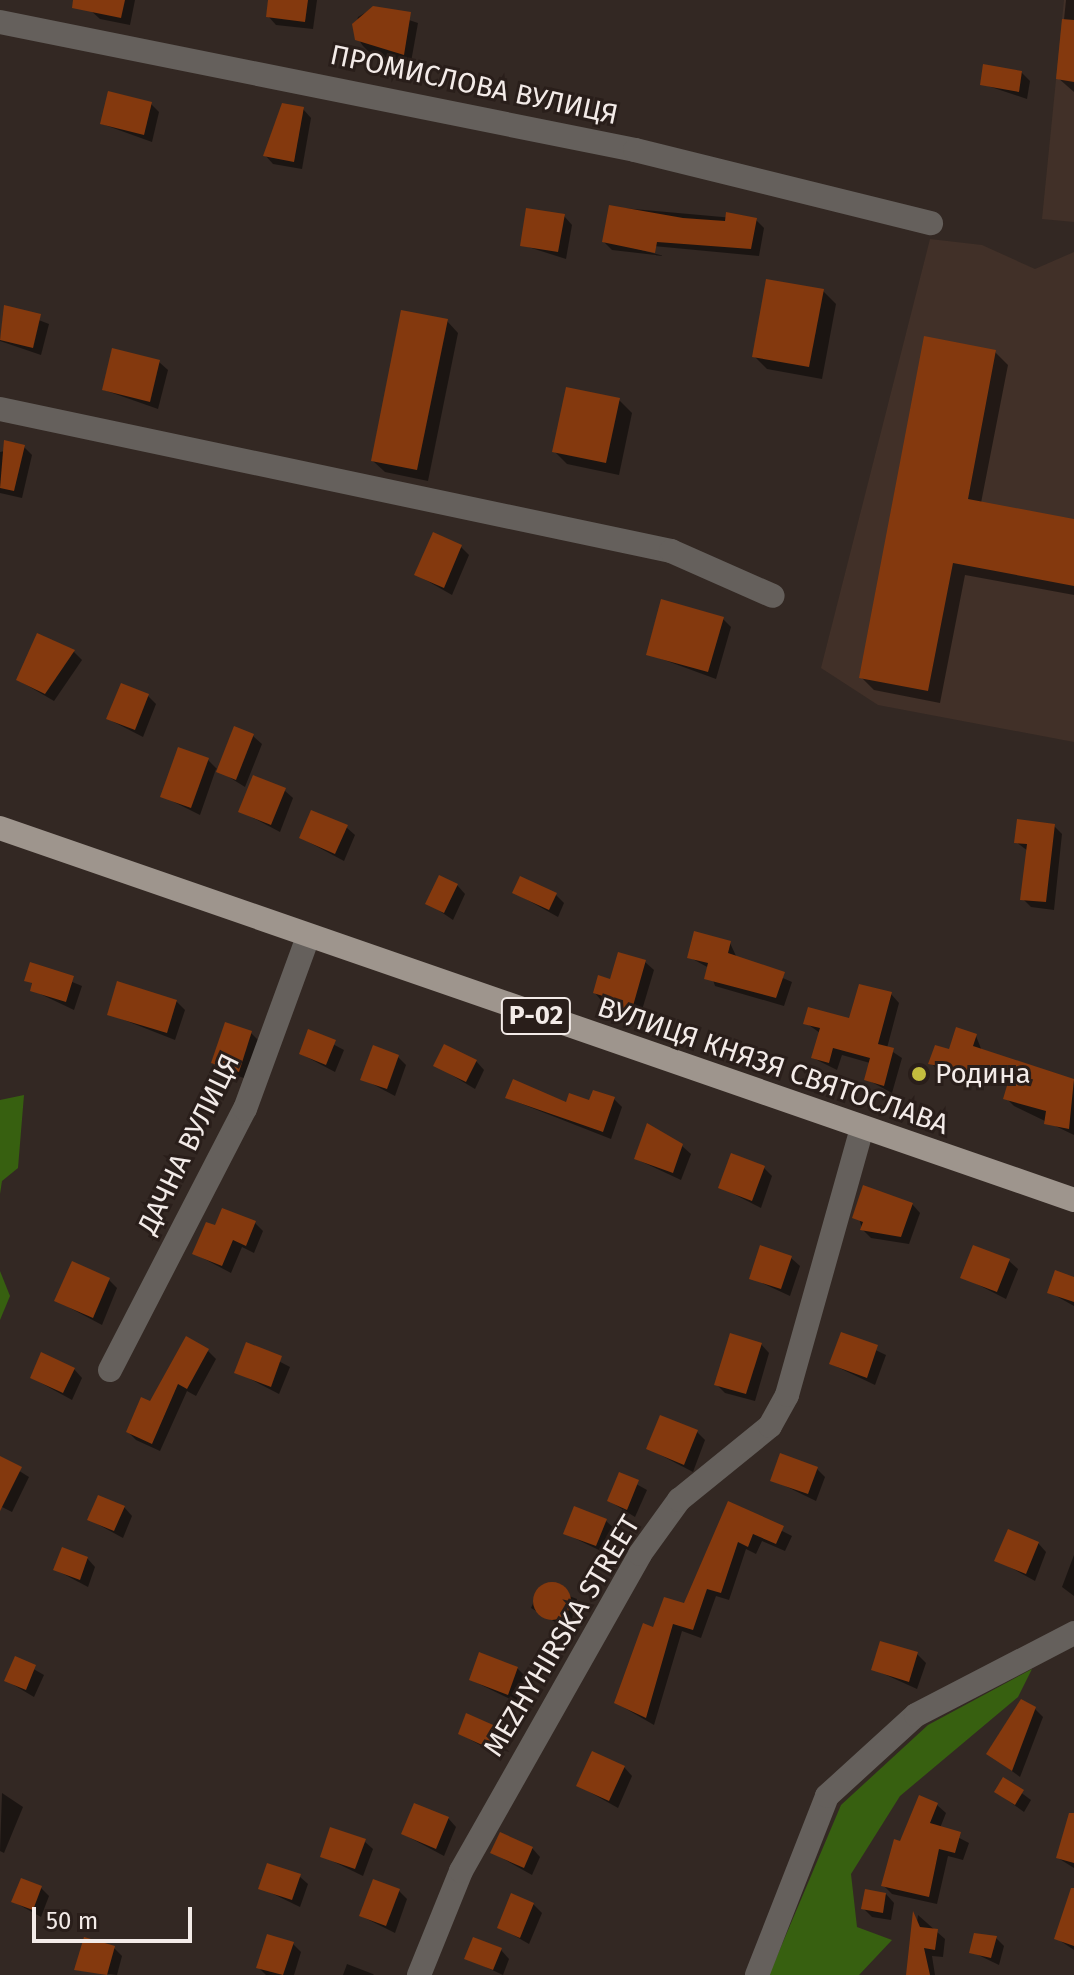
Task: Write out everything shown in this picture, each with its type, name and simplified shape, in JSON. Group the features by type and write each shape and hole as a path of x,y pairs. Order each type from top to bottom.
{"main road":[{"name":"ВУЛИЦЯ КНЯЗЯ СВЯТОСЛАВА","path":"0,828 1074,1200"}],"street":[{"name":"ПРОМИСЛОВА ВУЛИЦЯ","path":"0,22 635,150 931,223"},
{"path":"0,409 671,551 773,596"},
{"name":"ДАЧНА ВУЛИЦЯ","path":"110,1370 245,1109 308,937"},
{"name":"MEZHYHIRSKA STREET","path":"419,1975 461,1871 640,1554 679,1500 770,1426 787,1395 862,1128"},
{"path":"757,1975 827,1796 916,1715 1074,1633"}],"shaded area":[{"path":"1064,0 1074,0 1074,222 1042,219"},
{"path":"930,239 982,245 1035,269 1074,252 1074,742 878,705 821,668"}],"green space":[{"path":"24,1095 18,1168 2,1181 0,1194 0,1100"},
{"path":"0,1271 10,1296 0,1320"},
{"path":"1032,1669 1018,1697 900,1796 851,1874 857,1927 892,1940 859,1975 769,1975 841,1805 928,1725"}],"building":[{"path":"73,0 125,0 121,18 72,8"},
{"path":"268,0 308,0 305,22 266,17"},
{"path":"373,6 411,12 404,55 355,40 352,24"},
{"path":"1062,19 1074,20 1074,82 1056,79"},
{"path":"983,64 1022,71 1019,92 980,85"},
{"path":"108,91 152,102 144,135 100,124"},
{"path":"282,103 304,107 294,162 263,156"},
{"path":"609,205 683,218 725,221 726,212 757,218 751,249 657,242 655,253 602,242"},
{"path":"526,208 565,214 558,252 520,246"},
{"path":"766,279 824,289 809,367 752,357"},
{"path":"4,305 41,314 33,348 0,340"},
{"path":"401,310 448,319 417,470 371,461"},
{"path":"924,336 996,350 968,499 1074,519 1074,586 953,563 928,691 859,678"},
{"path":"112,348 160,360 150,402 102,390"},
{"path":"566,387 620,398 606,463 552,452"},
{"path":"4,440 25,445 14,491 0,488"},
{"path":"433,532 462,545 444,588 414,575"},
{"path":"661,599 724,617 708,672 646,655"},
{"path":"37,633 75,650 45,694 16,680"},
{"path":"121,683 149,694 135,730 106,719"},
{"path":"234,726 254,734 236,780 216,772"},
{"path":"178,747 209,758 191,808 160,797"},
{"path":"253,775 286,788 271,825 238,812"},
{"path":"311,810 348,825 335,854 299,838"},
{"path":"1017,819 1055,824 1046,902 1020,900 1027,844 1014,843"},
{"path":"439,875 458,884 444,913 425,904"},
{"path":"520,876 557,893 549,910 512,893"},
{"path":"694,931 731,941 728,953 785,972 776,998 704,979 708,963 687,958"},
{"path":"618,952 646,960 631,1013 601,1005 603,996 593,993 598,975 610,979"},
{"path":"30,962 74,976 66,1002 30,991 32,983 24,981"},
{"path":"117,981 177,1000 167,1033 107,1015"},
{"path":"859,984 892,992 878,1044 894,1048 884,1086 864,1080 870,1058 833,1048 829,1063 811,1058 820,1028 803,1024 808,1007 849,1018"},
{"path":"225,1022 252,1031 239,1072 211,1063"},
{"path":"956,1027 977,1034 973,1046 1074,1079 1069,1129 1044,1124 1046,1111 1003,1099 1009,1079 928,1064 935,1045 949,1049"},
{"path":"308,1029 336,1040 326,1065 299,1054"},
{"path":"444,1044 477,1060 466,1082 433,1066"},
{"path":"373,1045 399,1055 387,1089 360,1080"},
{"path":"513,1079 566,1102 569,1093 589,1100 593,1090 615,1097 603,1132 505,1098"},
{"path":"647,1123 683,1144 673,1173 634,1159"},
{"path":"731,1153 765,1166 752,1201 718,1188"},
{"path":"863,1185 913,1203 901,1237 860,1230 863,1222 852,1218"},
{"path":"222,1208 256,1221 246,1246 233,1240 222,1266 192,1254 206,1222 215,1225"},
{"path":"760,1245 792,1256 781,1289 749,1279"},
{"path":"973,1245 1010,1259 997,1292 960,1278"},
{"path":"72,1261 110,1278 93,1318 54,1301"},
{"path":"1055,1270 1074,1277 1074,1302 1047,1293"},
{"path":"841,1332 878,1345 867,1378 829,1364"},
{"path":"730,1333 762,1343 746,1394 714,1385"},
{"path":"186,1336 209,1349 187,1389 178,1384 152,1444 126,1432 141,1397 150,1401"},
{"path":"246,1342 282,1356 271,1387 234,1373"},
{"path":"41,1352 75,1368 63,1393 30,1378"},
{"path":"660,1415 698,1430 684,1465 646,1449"},
{"path":"780,1453 818,1467 808,1494 770,1481"},
{"path":"0,1456 22,1467 0,1511"},
{"path":"619,1472 639,1480 627,1510 607,1501"},
{"path":"98,1495 125,1506 114,1531 87,1520"},
{"path":"728,1501 784,1526 776,1544 753,1534 748,1547 738,1542 721,1593 707,1589 693,1630 673,1624 646,1718 614,1703 643,1623 653,1627 664,1597 684,1603"},
{"path":"574,1506 607,1519 596,1546 563,1534"},
{"path":"1008,1529 1039,1542 1026,1574 994,1561"},
{"path":"62,1547 88,1557 80,1580 53,1570"},
{"path":"552,1582 566,1587 571,1601 566,1615 552,1620 538,1615 533,1601 538,1587"},
{"path":"880,1641 918,1652 909,1682 871,1670"},
{"path":"479,1652 518,1667 508,1695 469,1680"},
{"path":"15,1656 36,1665 26,1690 4,1681"},
{"path":"1021,1699 1036,1707 1012,1771 986,1754"},
{"path":"466,1713 500,1728 491,1749 458,1734"},
{"path":"592,1751 625,1766 609,1801 576,1786"},
{"path":"1003,1777 1024,1790 1015,1805 994,1792"},
{"path":"919,1795 938,1803 930,1823 961,1832 955,1853 939,1849 929,1897 881,1886 894,1839 900,1841"},
{"path":"414,1803 449,1817 436,1849 401,1834"},
{"path":"1069,1813 1074,1813 1074,1863 1056,1858"},
{"path":"330,1827 366,1839 355,1869 320,1857"},
{"path":"500,1832 533,1847 524,1868 490,1853"},
{"path":"267,1863 301,1874 292,1900 258,1889"},
{"path":"21,1878 42,1886 33,1910 11,1902"},
{"path":"373,1879 400,1889 386,1926 359,1916"},
{"path":"1071,1888 1074,1888 1074,1946 1054,1939"},
{"path":"865,1889 886,1893 883,1913 861,1909"},
{"path":"511,1893 534,1903 520,1938 497,1928"},
{"path":"913,1911 920,1927 938,1929 935,1950 924,1948 930,1975 906,1975"},
{"path":"974,1933 997,1936 991,1958 969,1953"},
{"path":"267,1934 294,1942 283,1975 256,1968"},
{"path":"84,1937 115,1946 107,1975 74,1970"},
{"path":"473,1937 502,1948 493,1970 464,1959"}],"place":[{"name":"Родина","path":"919,1074"}]}
